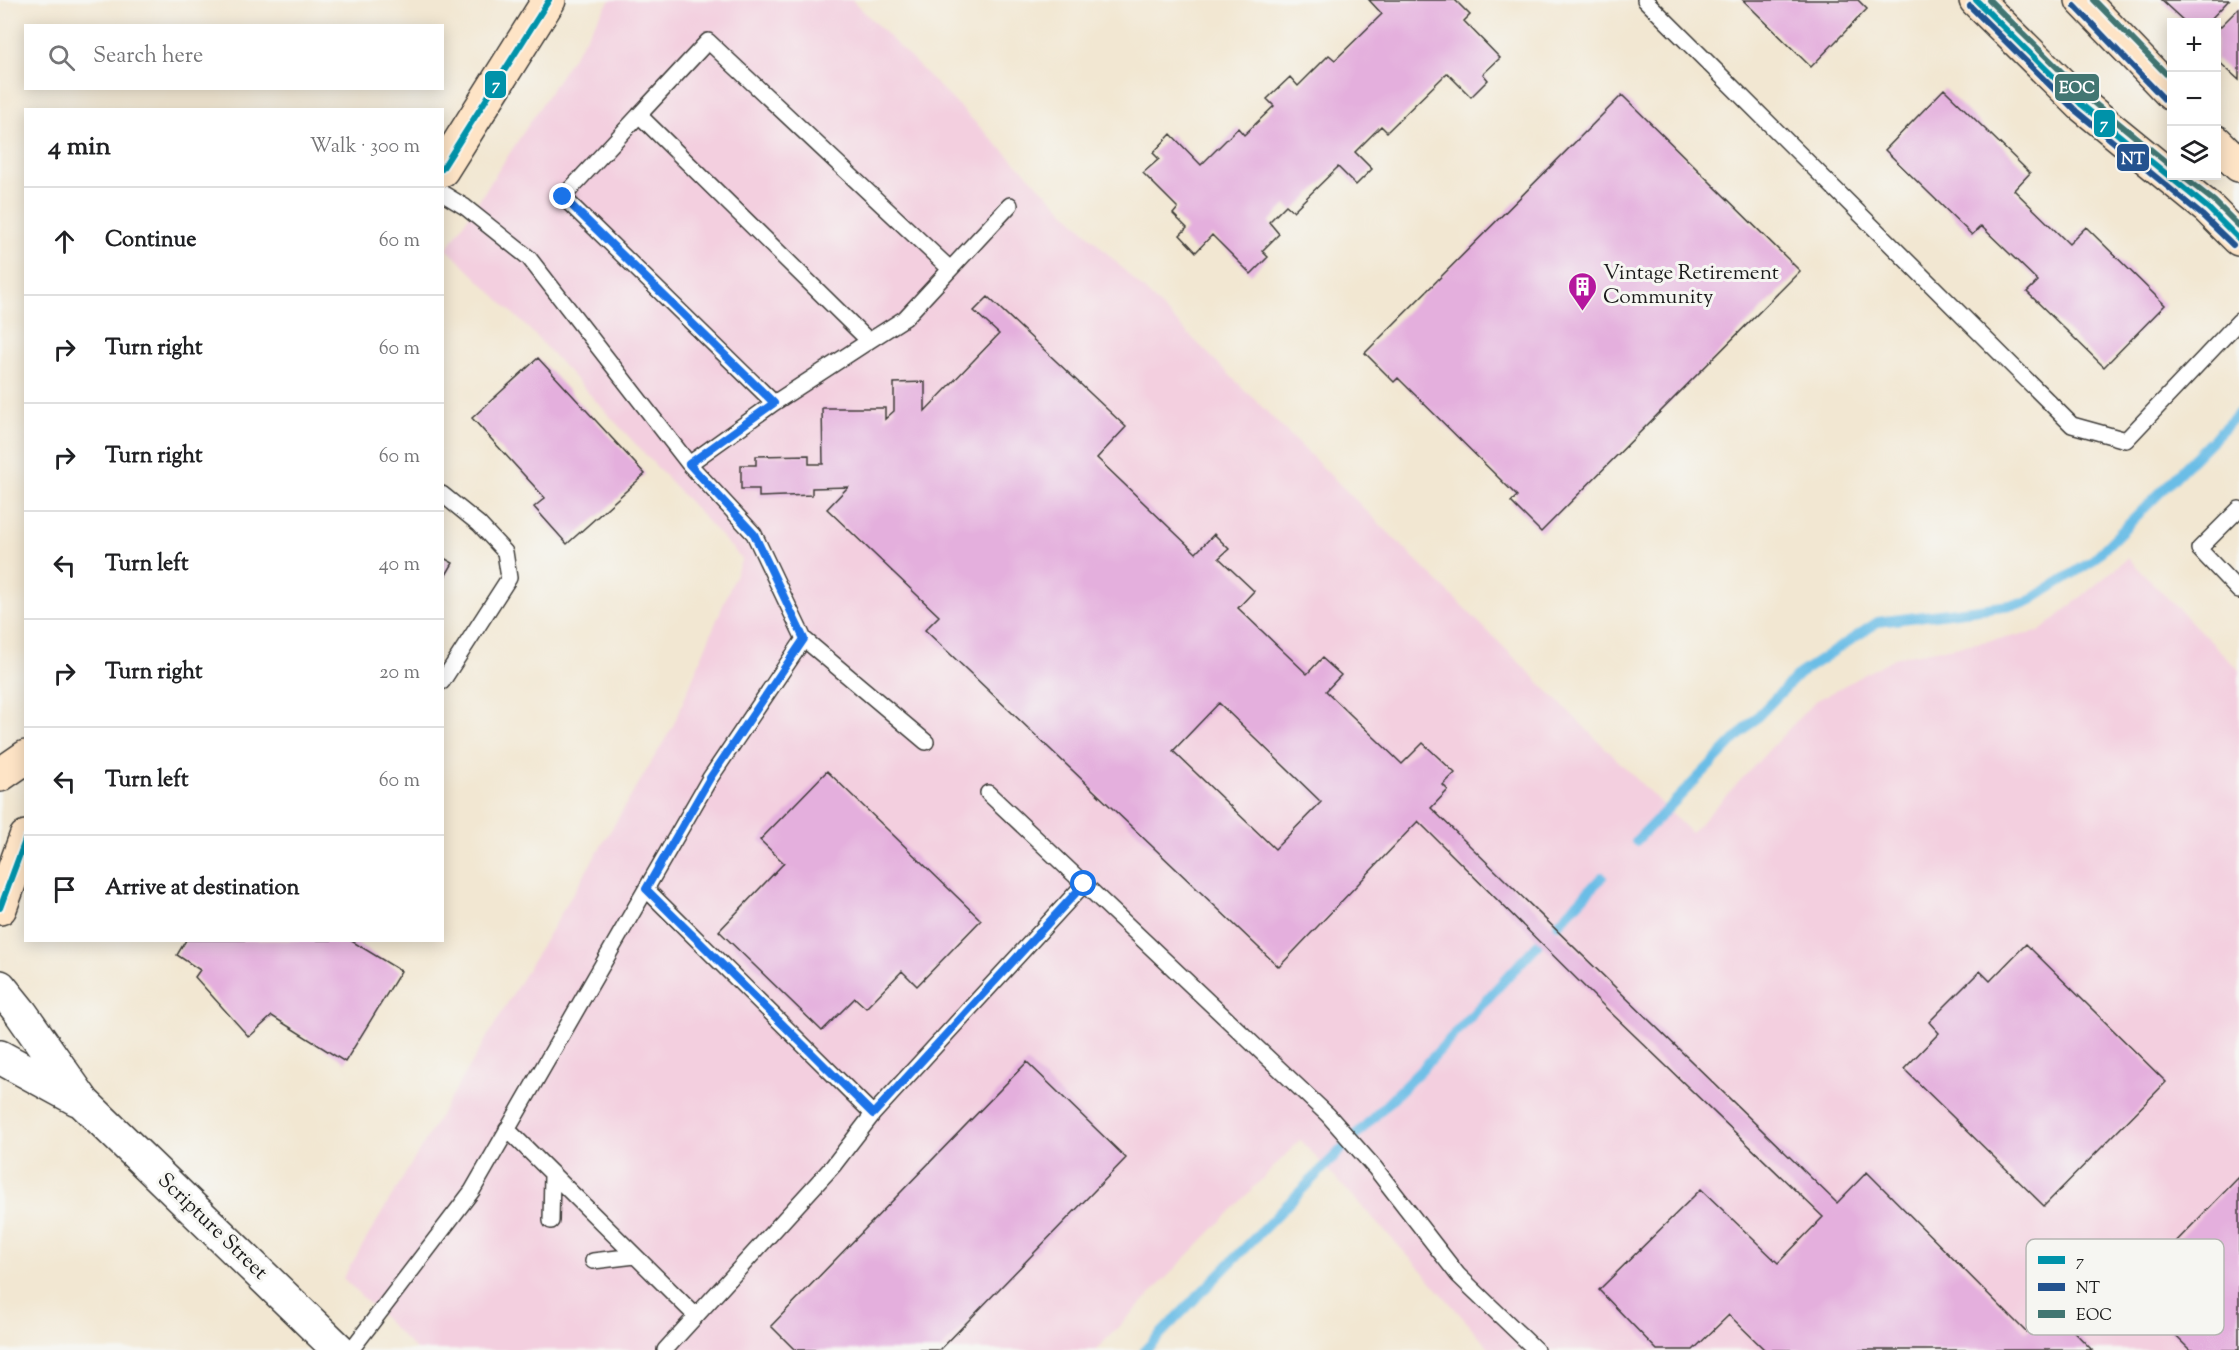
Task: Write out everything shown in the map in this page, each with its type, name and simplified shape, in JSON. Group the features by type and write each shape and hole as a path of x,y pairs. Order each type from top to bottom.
{"main road":[{"path":"444,167 549,0"},
{"path":"1976,0 2082,105 2208,208 2239,239"},
{"path":"2082,0 2167,89"},
{"path":"2221,146 2239,165"},
{"path":"0,775 24,758"},
{"path":"0,908 24,842"}],"street":[{"name":"Scripture Street","path":"0,987 84,1103 339,1350"},
{"name":"Scripture Street","path":"0,1057 84,1103"}],"lane":[{"path":"1645,0 2072,425 2126,440 2239,321"},
{"path":"774,403 563,197 708,41 950,269"},
{"path":"639,115 869,341"},
{"path":"444,194 465,207 530,258 689,464 754,534 804,639 926,742"},
{"path":"689,464 774,403 905,318 1010,205"},
{"path":"444,496 479,524 505,552 509,578 444,679"},
{"path":"2239,509 2199,549 2239,591"},
{"path":"351,1350 472,1191 710,778 804,639"},
{"path":"988,794 1328,1115 1375,1168 1458,1275 1536,1350"},
{"path":"665,1350 833,1166 873,1114 1084,884"},
{"path":"646,889 873,1114"},
{"path":"507,1130 696,1316"},
{"path":"551,1221 552,1175"},
{"path":"592,1261 635,1256"}],"shaded area":[{"path":"610,0 852,0 1691,833 1814,702 1896,657 2039,632 2128,558 2239,670 2239,1350 1491,1350 1422,1271 1300,1140 1096,1350 416,1350 343,1278 673,726 742,559 532,332 447,249"}],"building":[{"path":"1369,0 1455,0 1470,15 1464,21 1500,58 1483,74 1488,80 1471,97 1447,73 1387,132 1381,126 1355,152 1372,169 1356,185 1338,167 1293,211 1286,205 1269,222 1279,234 1262,251 1268,257 1251,274 1212,235 1196,252 1180,235 1187,228 1173,214 1178,208 1143,173 1159,159 1153,153 1171,134 1201,165 1238,128 1244,135 1274,106 1267,99 1290,77 1298,86 1329,55 1335,60 1382,14"},
{"path":"1743,0 1858,0 1867,9 1811,67"},
{"path":"2161,0 2229,0 2212,18 2181,18"},
{"path":"2239,8 2239,80 2221,64 2221,26"},
{"path":"1944,89 2030,173 2014,190 2069,244 2086,227 2165,305 2104,367 2027,292 2038,281 1981,226 1972,235 1885,150"},
{"name":"Vintage Retirement Community","path":"1622,95 1800,271 1541,532 1511,502 1517,496 1398,378 1394,382 1365,353"},
{"path":"988,297 1126,427 1097,458 1196,553 1214,534 1229,549 1219,558 1254,591 1238,608 1307,674 1322,658 1341,675 1326,691 1402,764 1423,743 1455,773 1443,785 1448,790 1431,808 1837,1203 1867,1172 2026,1332 2026,1335 2077,1335 2092,1350 1765,1350 1729,1315 1693,1350 1657,1350 1599,1290 1701,1189 1778,1263 1823,1217 1609,1011 1418,821 1279,967 925,630 939,616 827,509 848,487 812,488 812,495 759,497 759,489 741,489 741,465 756,465 756,456 809,455 809,464 823,464 822,408 885,408 885,419 894,411 894,383 925,382 925,411 999,334 974,311","holes":["1219,703 1321,802 1275,849 1173,751"]},
{"path":"538,358 645,474 567,544 534,507 545,498 472,418"},
{"path":"444,558 453,563 444,579"},
{"path":"827,771 981,920 917,986 902,971 866,1008 855,998 822,1031 719,931 784,863 760,840"},
{"path":"185,942 353,942 401,971 345,1062 272,1016 249,1037 195,977 200,970 177,955"},
{"path":"2026,944 2166,1082 2044,1206 1904,1069 1939,1033 1929,1022 1980,971 1990,981"},
{"path":"1027,1062 1126,1158 940,1350 795,1350 771,1326"},
{"path":"2239,1177 2239,1350 2190,1350 2175,1335 2224,1335 2224,1239 2179,1239"}],"waterway":[{"path":"1636,841 1799,674 1878,622 2026,603 2091,562 2239,413"},
{"path":"1558,924 1602,877"},
{"path":"1145,1350 1424,1067 1538,944"}],"transit line":[{"name":"7","path":"444,166 549,0"},
{"name":"7","path":"1976,0 2082,105 2208,208 2239,239"},
{"name":"EOC","path":"1989,0 2088,98 2167,163"},
{"name":"EOC","path":"2094,0 2167,75"},
{"name":"NT","path":"1970,6 2076,111 2202,215 2233,245"},
{"name":"NT","path":"2075,6 2165,100"},
{"name":"EOC","path":"2187,180 2214,201 2239,226"},
{"name":"7","path":"0,908 24,843"}],"place":[{"name":"Vintage Retirement Community","path":"1582,312"}],"route":[{"path":"563,197 774,403 689,464 754,534 804,639 710,778 646,889 873,1114 1084,884"}]}
